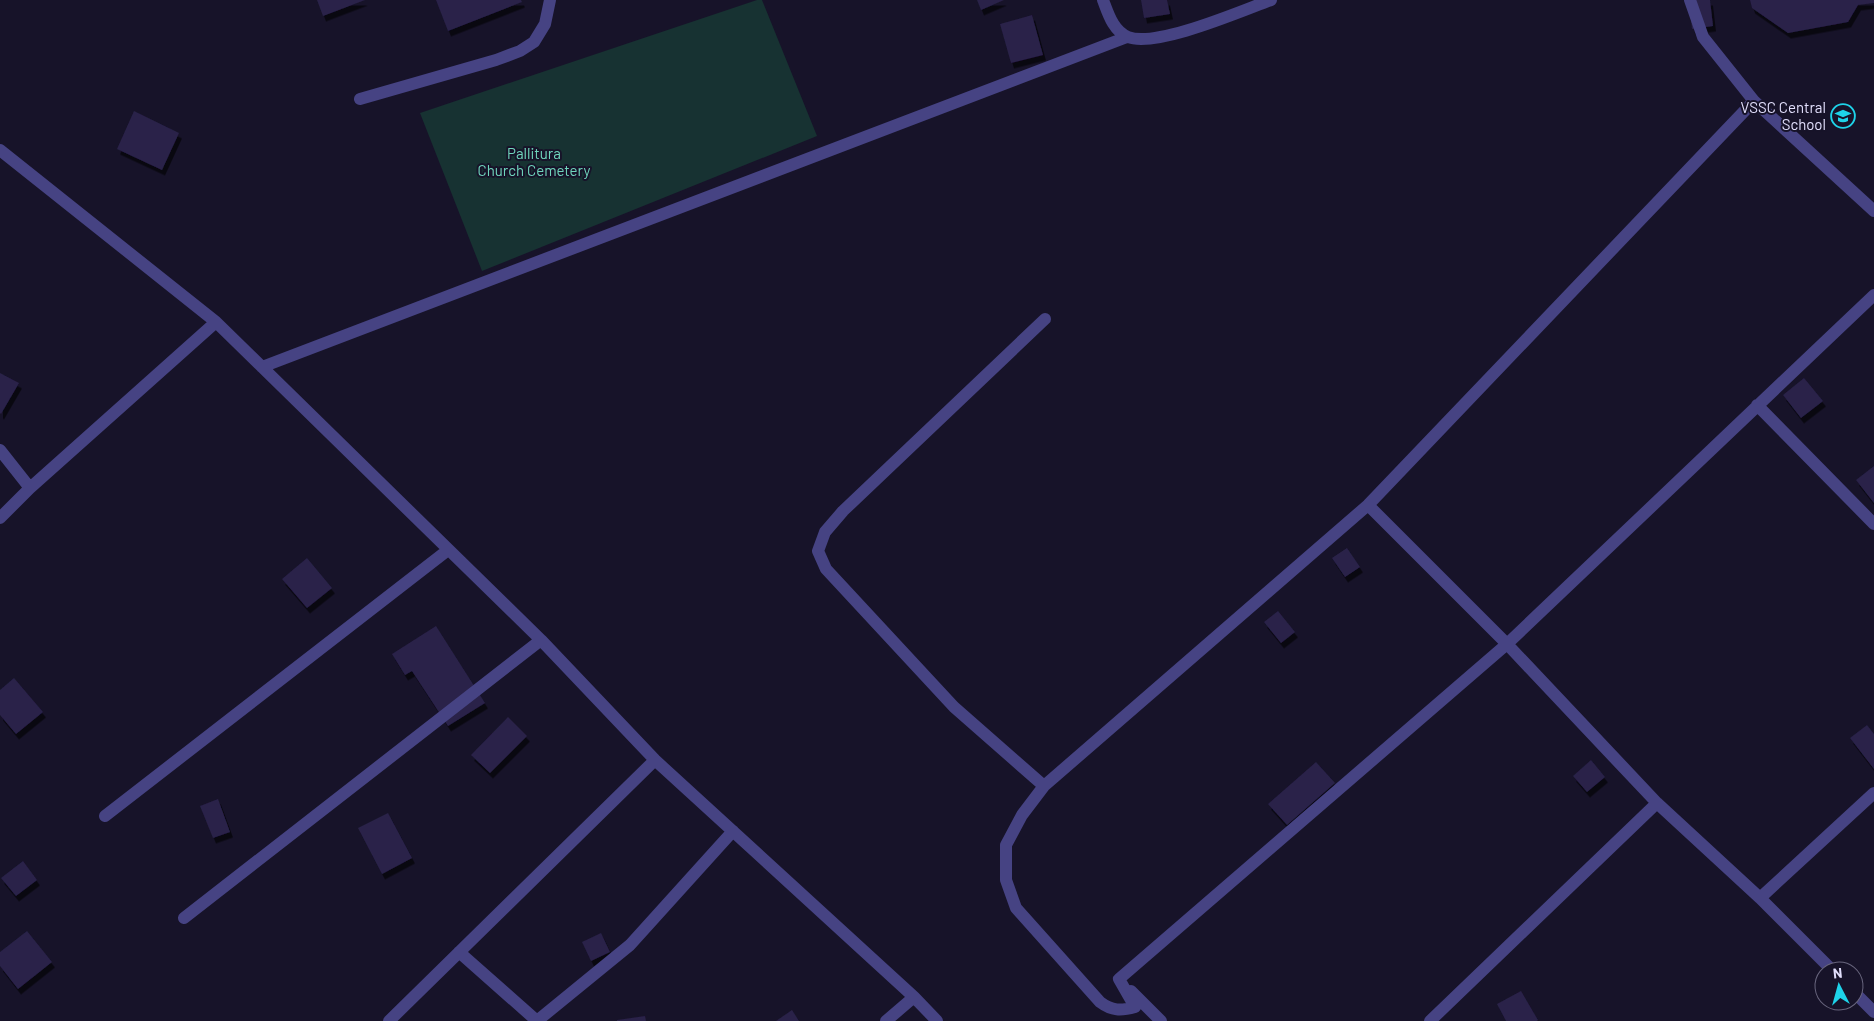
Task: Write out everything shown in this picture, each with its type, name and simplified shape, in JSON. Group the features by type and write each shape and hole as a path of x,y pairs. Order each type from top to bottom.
{"street":[{"path":"360,99 496,60 520,51 534,42 545,24 550,0"},
{"path":"1103,0 1112,23 1127,37"},
{"path":"262,367 1127,37 1144,39 1174,35 1271,0"},
{"path":"1690,0 1703,37 1754,101 1874,211"},
{"path":"1119,979 1136,1007 1122,1011 1109,1009 1100,1002 1016,908 1006,880 1006,845 1022,815 1044,786 1368,505 1754,101"},
{"path":"0,150 216,322 541,640 655,760 914,997 937,1021"},
{"path":"1119,979 1506,644 1874,295"},
{"path":"1044,319 843,511 824,532 818,551 826,570 954,707 1044,786"},
{"path":"0,518 30,488 216,322"},
{"path":"1757,405 1874,524"},
{"path":"0,450 30,488"},
{"path":"1368,505 1506,644 1657,803 1760,898 1824,961"},
{"path":"105,816 448,550"},
{"path":"184,918 541,640"},
{"path":"388,1021 655,760"},
{"path":"1760,898 1874,793"},
{"path":"1430,1021 1657,803"},
{"path":"459,952 537,1021 630,945 733,831"},
{"path":"1119,979 1161,1021"},
{"path":"886,1021 914,997"},
{"path":"1864,1002 1874,1012"}],"green space":[{"name":"Pallitura Church Cemetery","path":"757,0 762,0 817,136 482,271 420,113"}],"building":[{"path":"317,0 365,0 323,16"},
{"path":"436,0 521,0 522,2 448,31"},
{"path":"977,0 1004,0 981,10"},
{"path":"1141,0 1167,0 1170,14 1144,18"},
{"path":"1689,0 1710,0 1713,26 1692,29"},
{"path":"1750,0 1874,0 1874,3 1858,5 1848,22 1788,33 1752,8"},
{"path":"1032,15 1043,55 1011,63 1000,24"},
{"path":"134,111 179,133 162,170 117,149"},
{"path":"0,373 19,383 1,414 0,413"},
{"path":"1804,378 1823,401 1801,418 1783,395"},
{"path":"1874,466 1874,503 1856,480"},
{"path":"1347,548 1360,567 1345,577 1332,558"},
{"path":"307,558 332,588 307,608 282,579"},
{"path":"1278,611 1295,632 1281,643 1264,622"},
{"path":"436,626 485,703 448,726 412,671 405,675 392,654"},
{"path":"14,678 43,712 16,734 0,715 0,690"},
{"path":"508,717 527,736 490,773 471,755"},
{"path":"1867,725 1874,734 1874,769 1850,738"},
{"path":"1591,760 1605,777 1587,792 1573,776"},
{"path":"1316,762 1335,783 1287,825 1268,804"},
{"path":"218,799 230,832 213,838 200,806"},
{"path":"388,813 412,858 382,874 358,828"},
{"path":"23,861 37,880 16,896 1,878"},
{"path":"27,931 52,962 18,989 0,966 0,952"},
{"path":"601,933 610,952 591,961 582,942"},
{"path":"1521,991 1537,1021 1506,1021 1497,1004"},
{"path":"792,1010 799,1021 776,1021"},
{"path":"645,1016 646,1021 617,1021 617,1020"}],"place":[{"name":"VSSC Central School","path":"1843,116"}]}
